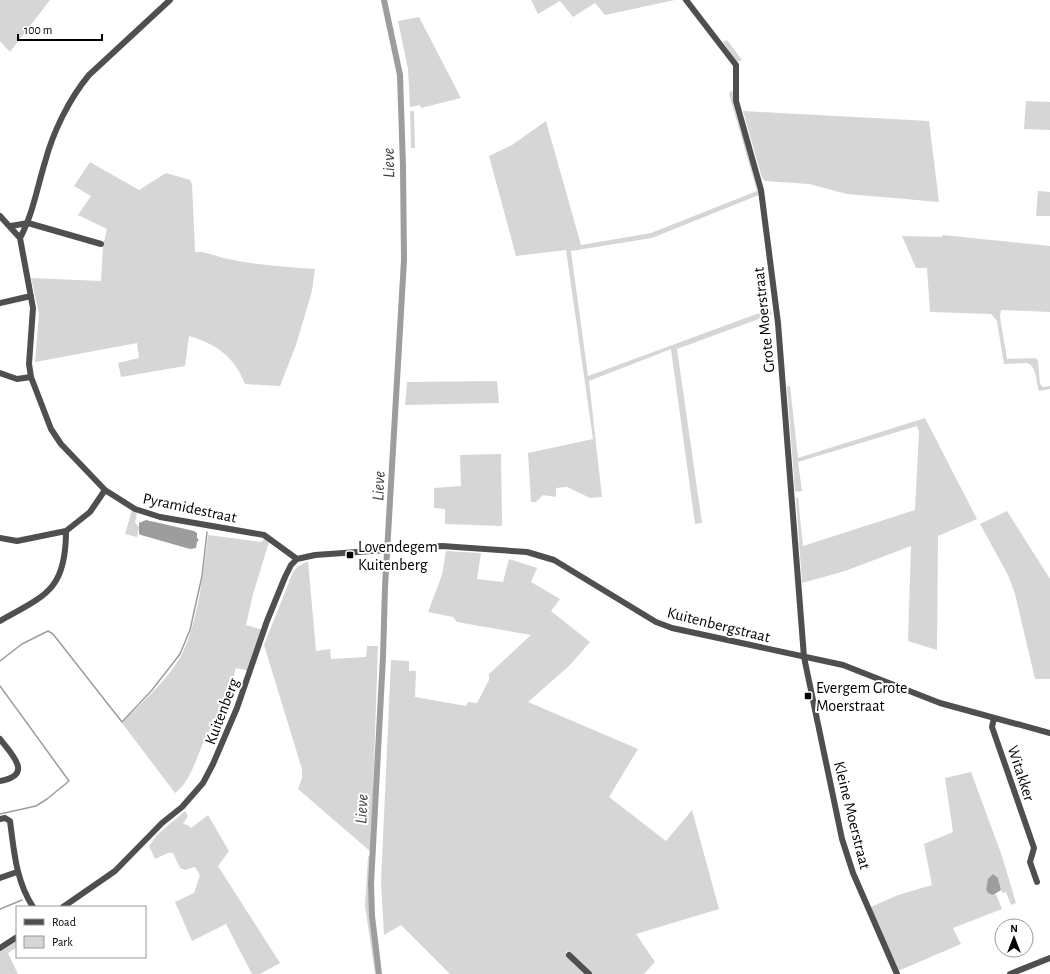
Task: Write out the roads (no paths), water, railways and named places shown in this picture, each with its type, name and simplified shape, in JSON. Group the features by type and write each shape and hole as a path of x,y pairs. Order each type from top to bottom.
{"street":[{"path":"20,238 28,223 45,160 54,135 81,84 170,0"},
{"name":"Grote Moerstraat","path":"686,0 736,65 736,101 761,190 778,323 804,657"},
{"name":"Pyramidestraat","path":"0,216 11,226 20,238 31,296 33,322 29,364 31,377 55,437 105,490 135,509 160,517 264,535 297,559"},
{"path":"11,226 28,223 101,244"},
{"path":"0,303 31,296"},
{"path":"0,373 16,379 31,377"},
{"path":"0,538 17,541 66,531 90,512 105,490"},
{"path":"0,621 34,602 50,590 58,578 63,562 66,531"},
{"name":"Kuitenbergstraat","path":"297,559 315,555 388,548 442,546 481,547 543,555 567,567 656,622 672,628 842,665 914,694 975,714 1050,733"},
{"name":"Kuitenberg","path":"64,906 115,871 162,823 187,802 203,783 214,764 237,708 267,621 285,577 297,559"},
{"name":"Kleine Moerstraat","path":"804,657 846,853 853,873 897,974"},
{"name":"Witakker","path":"994,718 992,727 1034,848 1030,862 1037,882"},
{"path":"0,739 16,761 19,769 13,778 0,781"},
{"path":"0,819 5,818 10,821 17,872 26,897 32,906"},
{"path":"0,878 17,872"},
{"path":"0,948 16,938"},
{"path":"569,955 589,974"},
{"path":"1010,974 1050,958"}],"waterway":[{"name":"Lieve","path":"379,974 372,916 371,884 383,657 385,587 404,260 400,75 384,0"},
{"path":"0,661 22,644 48,631 53,634 122,722 152,690 180,654 190,630 202,576 207,532"},
{"path":"0,686 69,781 36,806 0,814"},
{"path":"0,909 22,900"}],"place":[{"name":"Lovendegem Kuitenberg","path":"350,555"},
{"name":"Evergem Grote Moerstraat","path":"808,696"}]}
